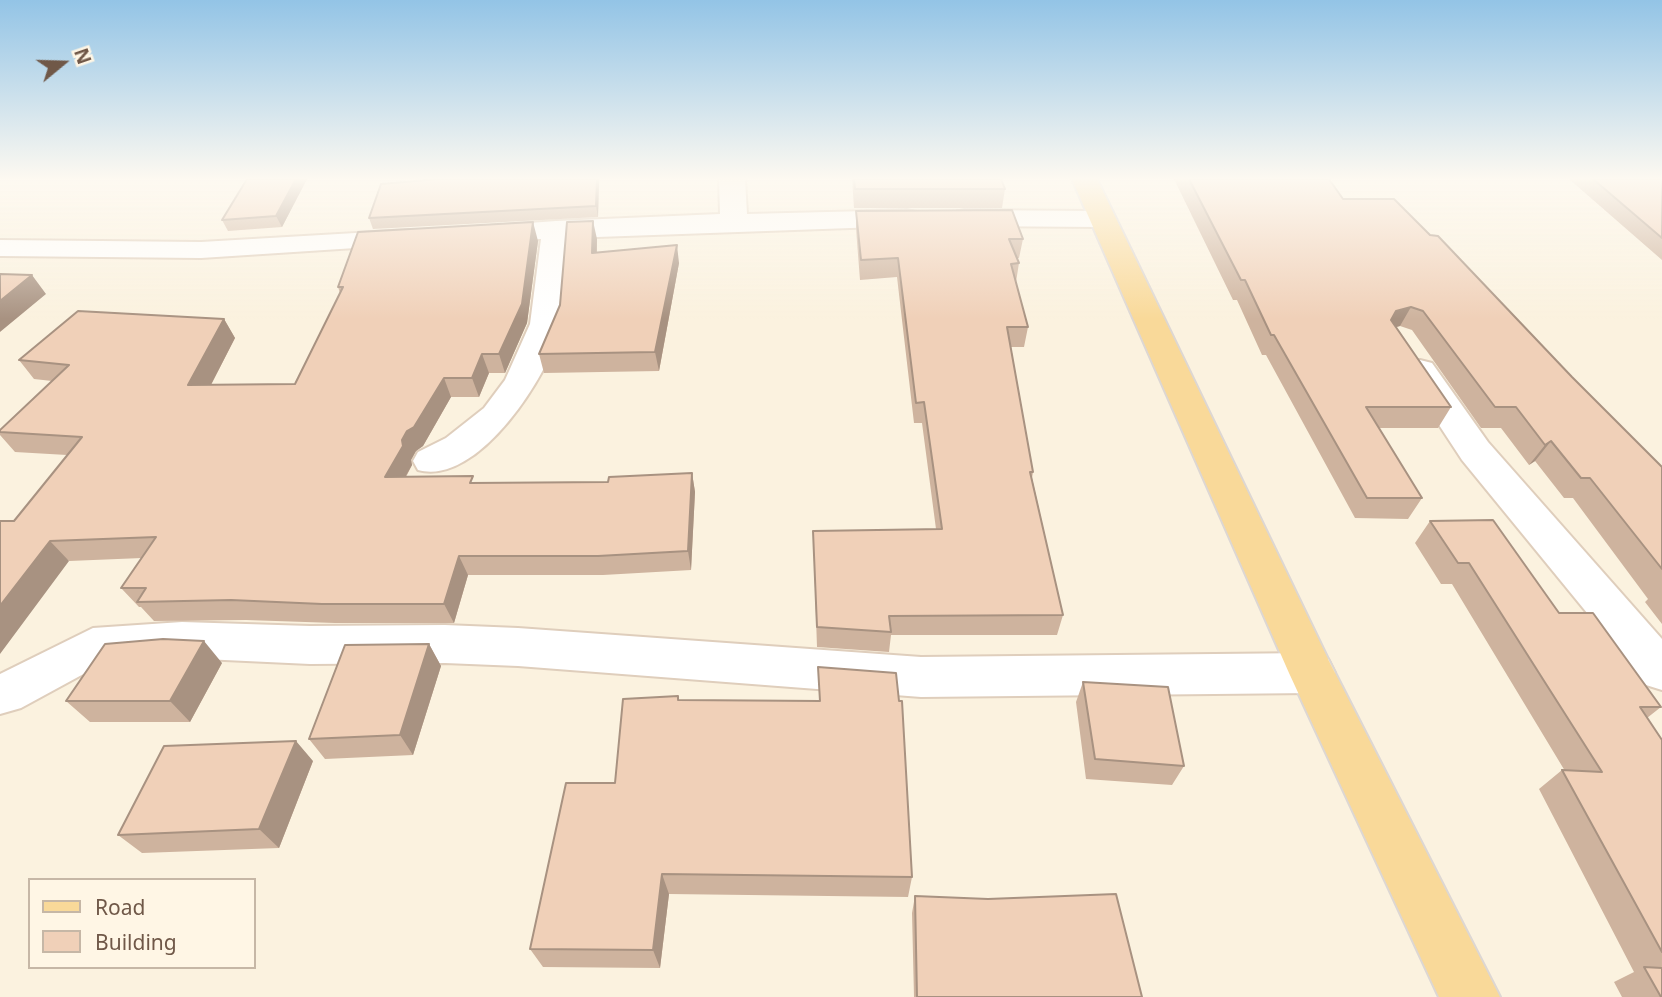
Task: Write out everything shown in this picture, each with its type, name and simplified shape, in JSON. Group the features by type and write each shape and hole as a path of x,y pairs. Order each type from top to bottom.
{"main road":[{"path":"1104,226 1312,673 1470,997"}],"street":[{"path":"0,248 201,250 644,226"},
{"path":"431,461 459,447 496,416 521,383 546,324 556,229"},
{"path":"1399,339 1475,451 1662,671"},
{"path":"0,694 5,694 93,647 182,640 310,645 445,644 518,647 921,677 1312,673"}],"building":[{"path":"471,226 533,226 522,304 499,354 482,354 472,378 444,378 414,427 407,431 402,440 403,446 385,477 473,476 470,483 608,482 609,477 692,473 688,551 598,556 459,556 444,604 322,604 231,600 137,602 146,588 121,588 156,537 50,541 0,606 0,521 14,521 82,437 0,432 69,365 19,360 78,311 224,319 188,385 295,384 343,287 338,287 358,232"},
{"path":"567,226 593,226 592,253 677,245 655,352 539,354 560,305"},
{"path":"857,226 1018,226 1023,239 1009,239 1019,263 1011,264 1028,327 1007,327 1033,472 1030,472 1063,615 889,616 891,632 817,627 813,531 942,529 924,402 916,403 898,258 861,260"},
{"path":"1213,226 1421,226 1430,235 1438,236 1662,467 1662,569 1590,478 1581,478 1551,441 1545,445 1516,407 1495,407 1423,311 1411,307 1396,311 1391,320 1451,407 1366,407 1422,498 1367,498 1274,335 1271,335 1245,280 1241,280"},
{"path":"1647,226 1662,226 1662,238"},
{"path":"0,274 32,275 0,301"},
{"path":"1493,520 1559,613 1593,613 1661,707 1640,707 1662,740 1662,952 1562,770 1602,772 1469,563 1458,563 1430,521"},
{"path":"163,639 204,641 170,701 66,701 105,644"},
{"path":"429,644 400,735 309,739 345,645"},
{"path":"818,667 896,673 899,701 902,701 912,877 662,874 653,950 530,949 566,783 615,783 623,699 678,696 678,700 820,701"},
{"path":"1083,682 1168,687 1184,766 1095,759"},
{"path":"296,741 259,829 118,835 164,746"},
{"path":"1116,894 1142,997 917,997 915,896 988,899"},
{"path":"1644,967 1662,968 1662,997 1661,997"}]}
